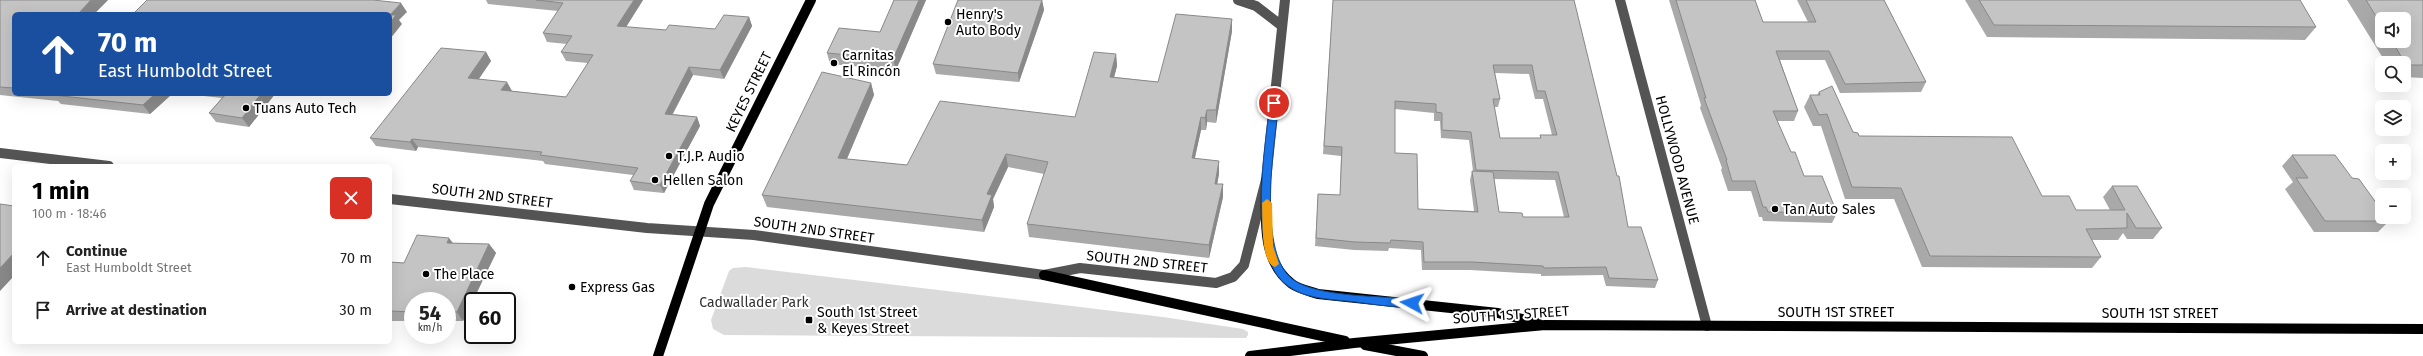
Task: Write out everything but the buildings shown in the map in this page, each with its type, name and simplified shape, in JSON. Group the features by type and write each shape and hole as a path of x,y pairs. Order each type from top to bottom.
{"main road":[{"name":"KEYES STREET","path":"658,356 709,204 811,0"},
{"path":"1266,180 1268,246 1276,266 1282,275 1292,284 1318,294 1498,313 1546,325"},
{"path":"1044,275 1354,343 1423,356"},
{"name":"SOUTH 1ST STREET","path":"1250,356 1354,343 1546,325 2423,329"}],"street":[{"path":"1238,0 1256,6 1282,26"},
{"path":"1266,180 1285,0"},
{"name":"HOLLYWOOD AVENUE","path":"1620,0 1707,326"},
{"path":"0,153 92,164"},
{"name":"SOUTH 2ND STREET","path":"392,199 646,228 754,235 1044,275 1080,268 1194,282 1216,283 1233,277 1244,265 1249,251 1266,180"}],"green space":[{"name":"Cadwallader Park","path":"746,267 1163,317 1243,329 1248,332 1248,335 1246,338 724,335 713,329 711,320 729,271 733,268"}],"slow traffic":[{"path":"1267,203 1268,246 1275,264"}],"place":[{"name":"Henry's Auto Body","path":"948,22"},
{"name":"Carnitas El Rincón","path":"834,63"},
{"name":"Tuans Auto Tech","path":"246,108"},
{"name":"T.J.P. Audio","path":"669,156"},
{"name":"Hellen Salon","path":"655,180"},
{"name":"Tan Auto Sales","path":"1775,209"},
{"name":"The Place","path":"426,274"},
{"name":"Express Gas","path":"572,287"},
{"name":"South 1st Street & Keyes Street","path":"809,320"}],"route":[{"path":"1274,103 1266,180 1268,246 1272,258 1282,275 1292,284 1318,294 1412,303"}]}
